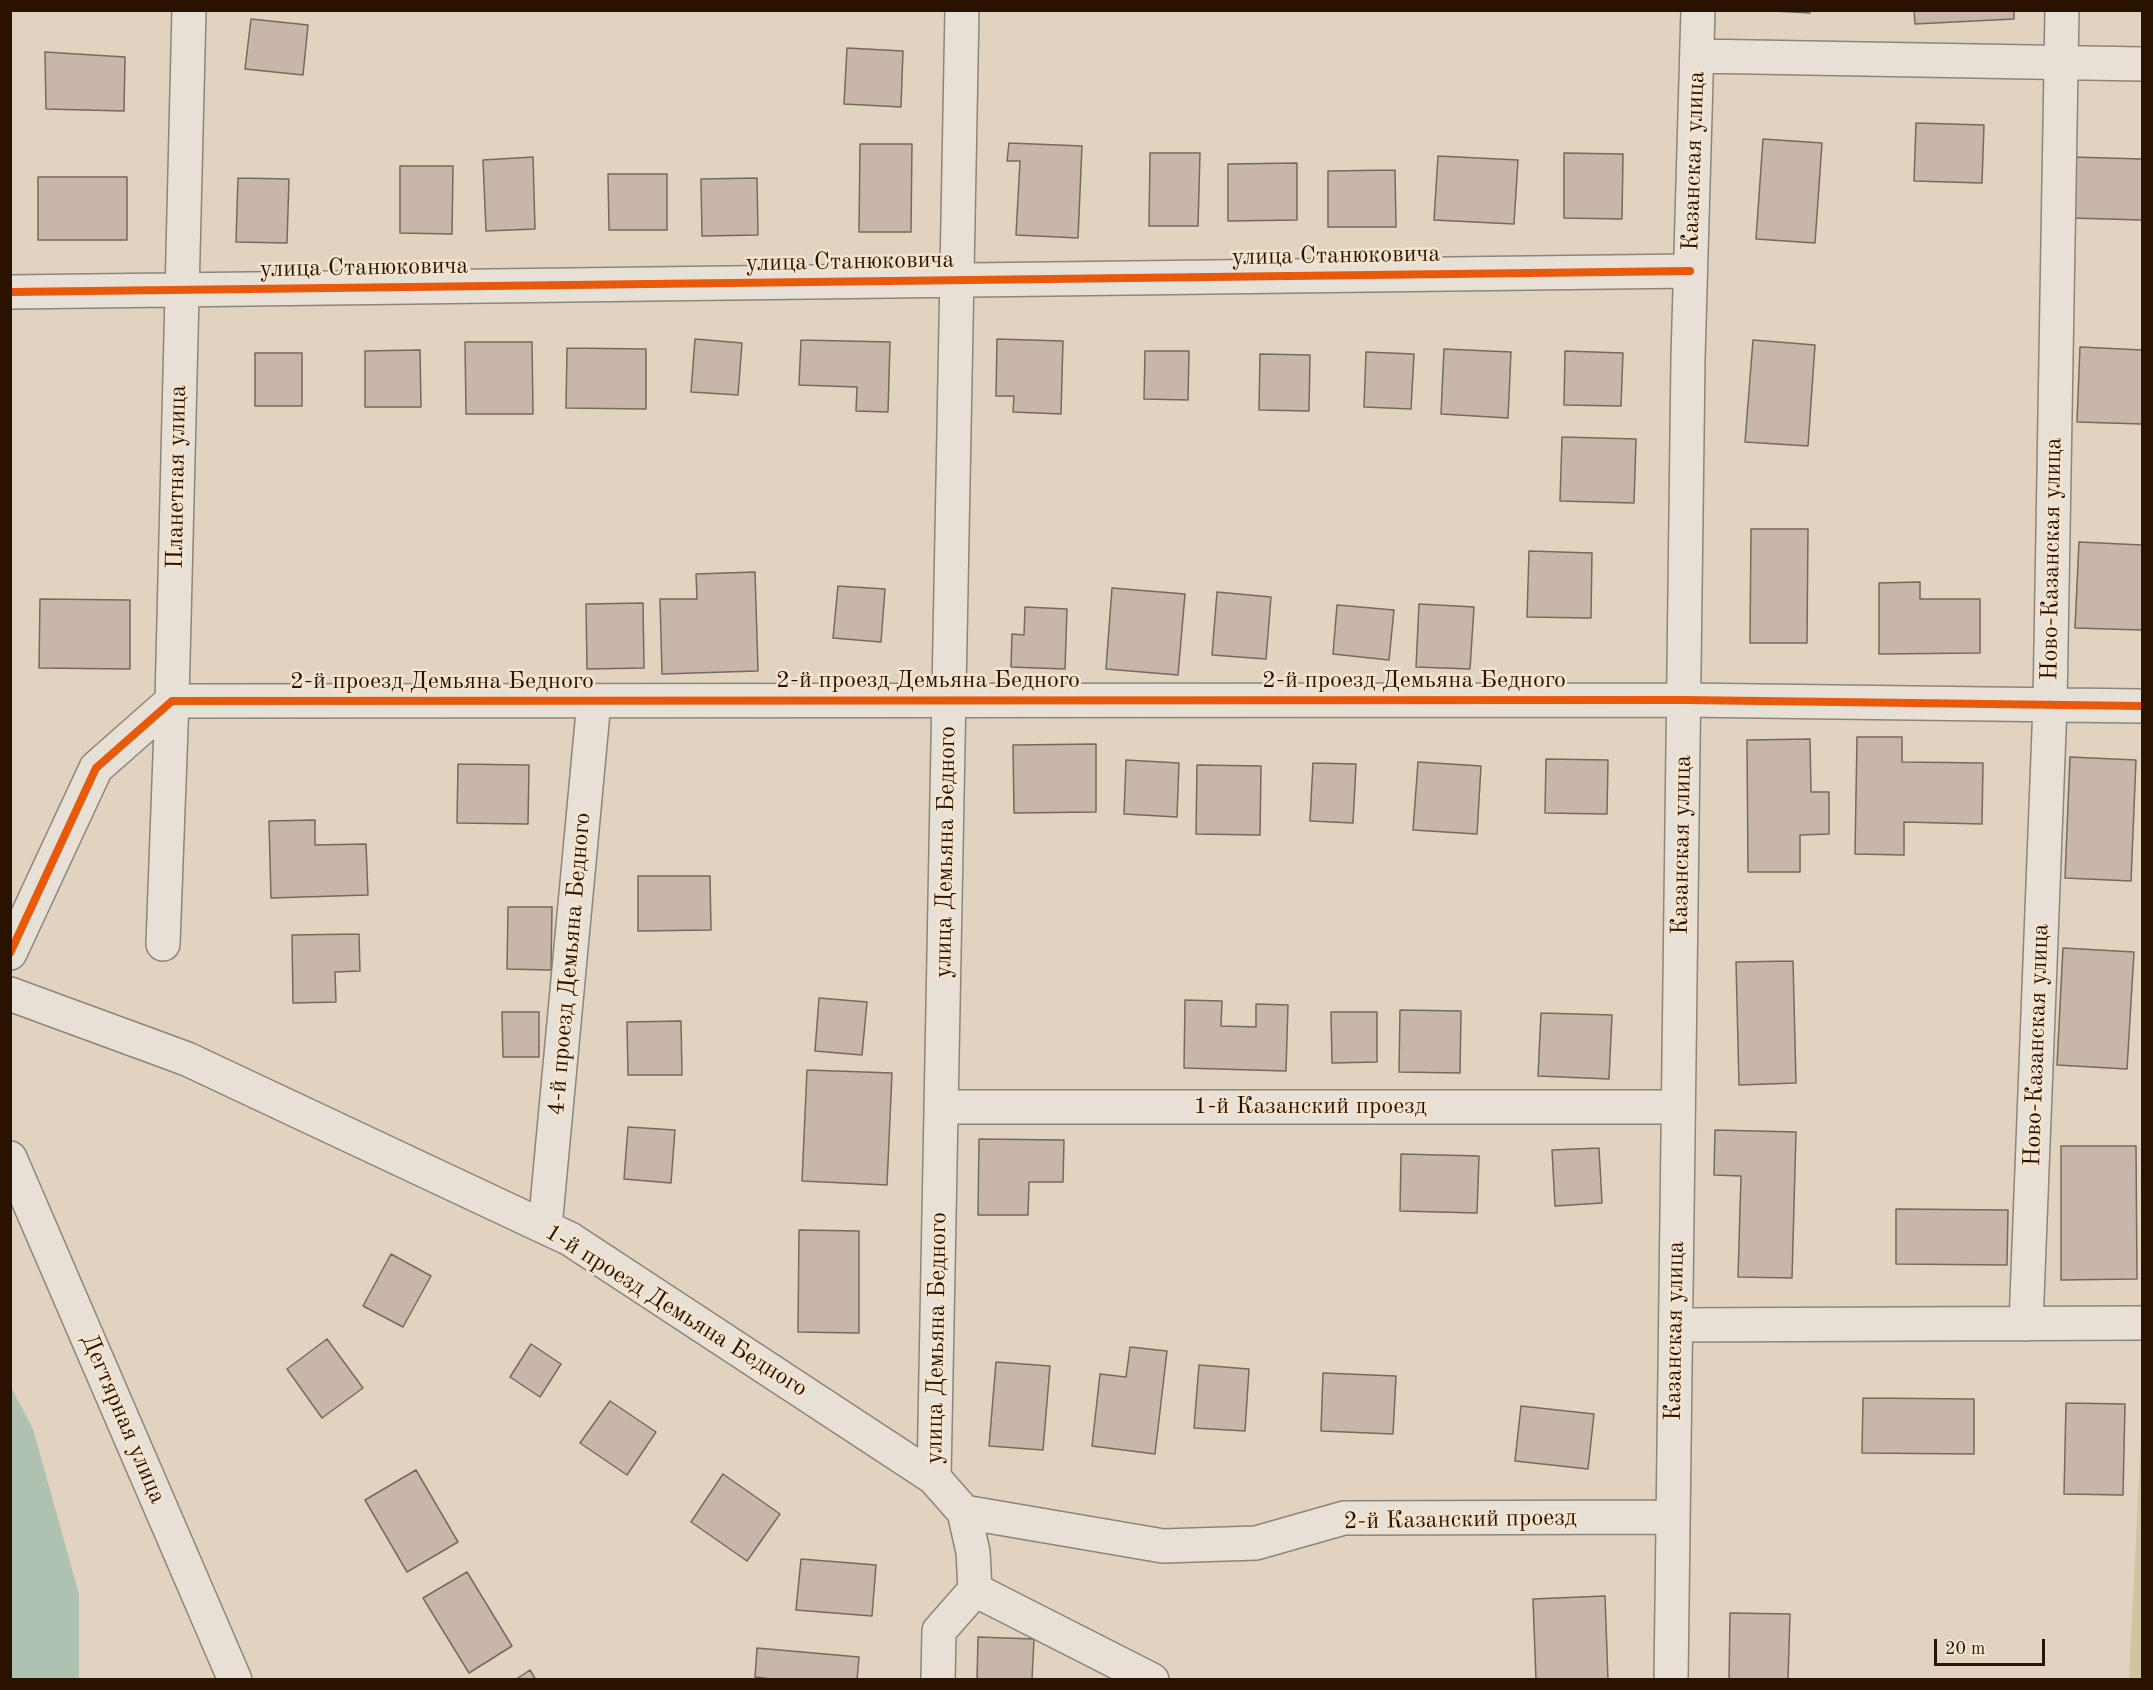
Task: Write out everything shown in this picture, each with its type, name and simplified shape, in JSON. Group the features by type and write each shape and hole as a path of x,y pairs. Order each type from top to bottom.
{"street":[{"name":"Планетная улица","path":"163,944 172,701 189,10"},
{"name":"улица Демьяна Бедного","path":"934,1478 962,10"},
{"name":"Казанская улица","path":"1671,1680 1690,272 1698,10"},
{"name":"Ново-Казанская улица","path":"2026,1324 2050,705 2062,10"},
{"path":"1697,56 2142,64"},
{"name":"улица Станюковича","path":"10,292 1690,272"},
{"name":"2-й проезд Демьяна Бедного","path":"172,701 1684,700 2142,706"},
{"path":"10,953 96,768 172,701"},
{"name":"4-й проезд Демьяна Бедного","path":"546,1227 594,701"},
{"name":"1-й проезд Демьяна Бедного","path":"10,994 187,1059 570,1239 934,1478 964,1512 973,1552 975,1590"},
{"name":"1-й Казанский проезд","path":"941,1107 1678,1107"},
{"name":"Дегтярная улица","path":"10,1158 235,1680"},
{"path":"1676,1325 2142,1323"},
{"name":"2-й Казанский проезд","path":"964,1512 1163,1546 1256,1543 1344,1518 1673,1517"},
{"path":"938,1680 939,1631 975,1590 1152,1680"}],"shaded area":[{"path":"10,1385 33,1429 79,1594 79,1679 11,1679"},
{"path":"2142,1414 2142,1679 2136,1680 2129,1679"}],"building":[{"path":"1755,10 1810,10 1810,13"},
{"path":"1914,10 2014,10 2014,19 1915,24"},
{"path":"251,19 308,25 303,75 245,69"},
{"path":"847,48 903,51 901,107 844,104"},
{"path":"45,52 125,57 124,111 46,109"},
{"path":"1916,123 1984,125 1982,183 1914,181"},
{"path":"1763,139 1822,143 1815,243 1756,239"},
{"path":"1009,143 1082,146 1078,238 1016,235 1020,161 1007,161"},
{"path":"860,144 912,144 911,232 859,232"},
{"path":"1150,153 1200,153 1198,226 1149,226"},
{"path":"1564,153 1623,154 1622,219 1564,218"},
{"path":"1438,156 1518,160 1514,224 1434,220"},
{"path":"533,157 535,229 486,231 483,160"},
{"path":"2072,157 2142,159 2142,220 2070,218"},
{"path":"1297,163 1297,220 1228,221 1228,164"},
{"path":"400,166 453,166 452,234 400,233"},
{"path":"1395,170 1396,227 1328,227 1328,171"},
{"path":"608,174 667,174 667,230 609,230"},
{"path":"38,177 127,177 127,240 38,240"},
{"path":"238,178 289,179 287,243 236,242"},
{"path":"757,178 758,235 702,236 701,179"},
{"path":"695,339 742,343 738,395 691,392"},
{"path":"997,339 1063,341 1061,414 1013,412 1014,396 996,396"},
{"path":"801,340 890,342 888,412 856,411 857,387 799,385"},
{"path":"1753,340 1815,345 1808,446 1745,442"},
{"path":"465,342 532,342 533,414 466,414"},
{"path":"2080,347 2142,350 2142,424 2077,422"},
{"path":"567,348 646,349 646,409 566,408"},
{"path":"1444,349 1511,352 1508,418 1441,414"},
{"path":"420,350 421,407 365,407 365,351"},
{"path":"1145,351 1189,351 1188,400 1144,399"},
{"path":"1565,351 1623,353 1621,406 1564,405"},
{"path":"1366,352 1414,354 1411,409 1364,407"},
{"path":"255,353 302,353 302,406 255,406"},
{"path":"1260,354 1310,355 1309,411 1259,410"},
{"path":"1562,437 1636,439 1634,503 1560,501"},
{"path":"1751,529 1808,529 1807,643 1750,643"},
{"path":"2079,542 2142,545 2142,630 2075,628"},
{"path":"1529,551 1592,553 1591,618 1527,617"},
{"path":"755,572 758,671 662,674 660,599 697,599 696,574"},
{"path":"1920,582 1920,599 1980,599 1980,653 1879,654 1879,583"},
{"path":"838,586 885,589 881,642 833,638"},
{"path":"1112,588 1185,594 1178,675 1106,669"},
{"path":"1217,592 1271,597 1266,659 1212,655"},
{"path":"40,599 130,600 130,669 39,668"},
{"path":"643,603 644,668 587,669 586,604"},
{"path":"1419,604 1474,607 1470,669 1416,667"},
{"path":"1337,605 1394,610 1389,660 1333,654"},
{"path":"1025,607 1067,609 1065,669 1011,667 1012,634 1024,635"},
{"path":"1857,737 1902,737 1902,762 1983,763 1982,824 1904,822 1904,855 1855,854"},
{"path":"1810,739 1811,792 1829,792 1829,834 1800,835 1800,872 1748,872 1747,740"},
{"path":"1096,744 1096,812 1014,813 1013,745"},
{"path":"2070,757 2136,760 2131,881 2065,878"},
{"path":"1546,759 1608,760 1607,814 1545,813"},
{"path":"1126,760 1179,763 1177,817 1124,814"},
{"path":"1418,762 1481,766 1477,834 1413,830"},
{"path":"1313,763 1356,764 1353,823 1310,821"},
{"path":"458,764 529,765 528,824 457,823"},
{"path":"1197,765 1261,766 1260,835 1196,834"},
{"path":"315,820 315,845 366,844 368,895 271,898 269,821"},
{"path":"638,876 710,876 711,930 638,931"},
{"path":"508,907 552,907 551,970 507,969"},
{"path":"359,934 360,971 335,972 336,1002 293,1003 292,935"},
{"path":"2063,948 2134,952 2127,1069 2057,1065"},
{"path":"1793,961 1796,1083 1739,1085 1736,962"},
{"path":"819,998 867,1002 862,1055 815,1051"},
{"path":"1185,1000 1222,1001 1221,1026 1256,1027 1256,1004 1288,1005 1286,1071 1184,1068"},
{"path":"1400,1010 1461,1011 1460,1073 1399,1072"},
{"path":"502,1012 539,1012 539,1057 503,1057"},
{"path":"1331,1012 1377,1012 1377,1062 1332,1063"},
{"path":"1541,1013 1612,1015 1609,1079 1538,1076"},
{"path":"681,1021 682,1075 628,1075 627,1022"},
{"path":"807,1070 892,1073 887,1185 802,1181"},
{"path":"628,1127 675,1130 671,1183 624,1179"},
{"path":"1715,1130 1796,1132 1792,1278 1738,1277 1741,1176 1714,1175"},
{"path":"979,1139 1064,1140 1063,1182 1029,1182 1028,1215 978,1215"},
{"path":"2061,1146 2136,1146 2137,1279 2061,1280"},
{"path":"1599,1148 1602,1203 1555,1206 1552,1150"},
{"path":"1401,1154 1479,1156 1477,1213 1400,1211"},
{"path":"1896,1209 2008,1210 2007,1265 1896,1264"},
{"path":"799,1230 859,1231 859,1333 798,1332"},
{"path":"391,1254 431,1276 403,1327 363,1306"},
{"path":"327,1339 363,1388 322,1418 287,1369"},
{"path":"531,1344 561,1364 540,1397 510,1377"},
{"path":"1130,1347 1167,1351 1155,1454 1092,1446 1100,1374 1126,1377"},
{"path":"996,1362 1050,1366 1043,1450 989,1446"},
{"path":"1199,1365 1249,1369 1245,1431 1194,1428"},
{"path":"1323,1373 1396,1376 1393,1434 1321,1431"},
{"path":"1863,1398 1974,1399 1974,1454 1862,1453"},
{"path":"610,1401 656,1432 627,1475 580,1443"},
{"path":"2066,1403 2125,1404 2123,1495 2064,1494"},
{"path":"1521,1406 1594,1414 1588,1469 1515,1461"},
{"path":"416,1470 458,1542 407,1572 365,1500"},
{"path":"723,1474 780,1514 747,1561 691,1522"},
{"path":"801,1559 876,1565 872,1616 796,1610"},
{"path":"467,1572 512,1646 469,1673 423,1598"},
{"path":"1605,1596 1608,1680 1536,1680 1533,1599"},
{"path":"1730,1613 1790,1614 1788,1680 1729,1680"},
{"path":"978,1637 1034,1639 1032,1680 977,1680"},
{"path":"757,1648 859,1657 857,1680 779,1680 755,1677"},
{"path":"530,1670 536,1680 515,1680"}],"cycle path":[{"path":"10,292 1690,271"},
{"path":"10,953 96,768 172,701 1684,700 2142,706"}]}
